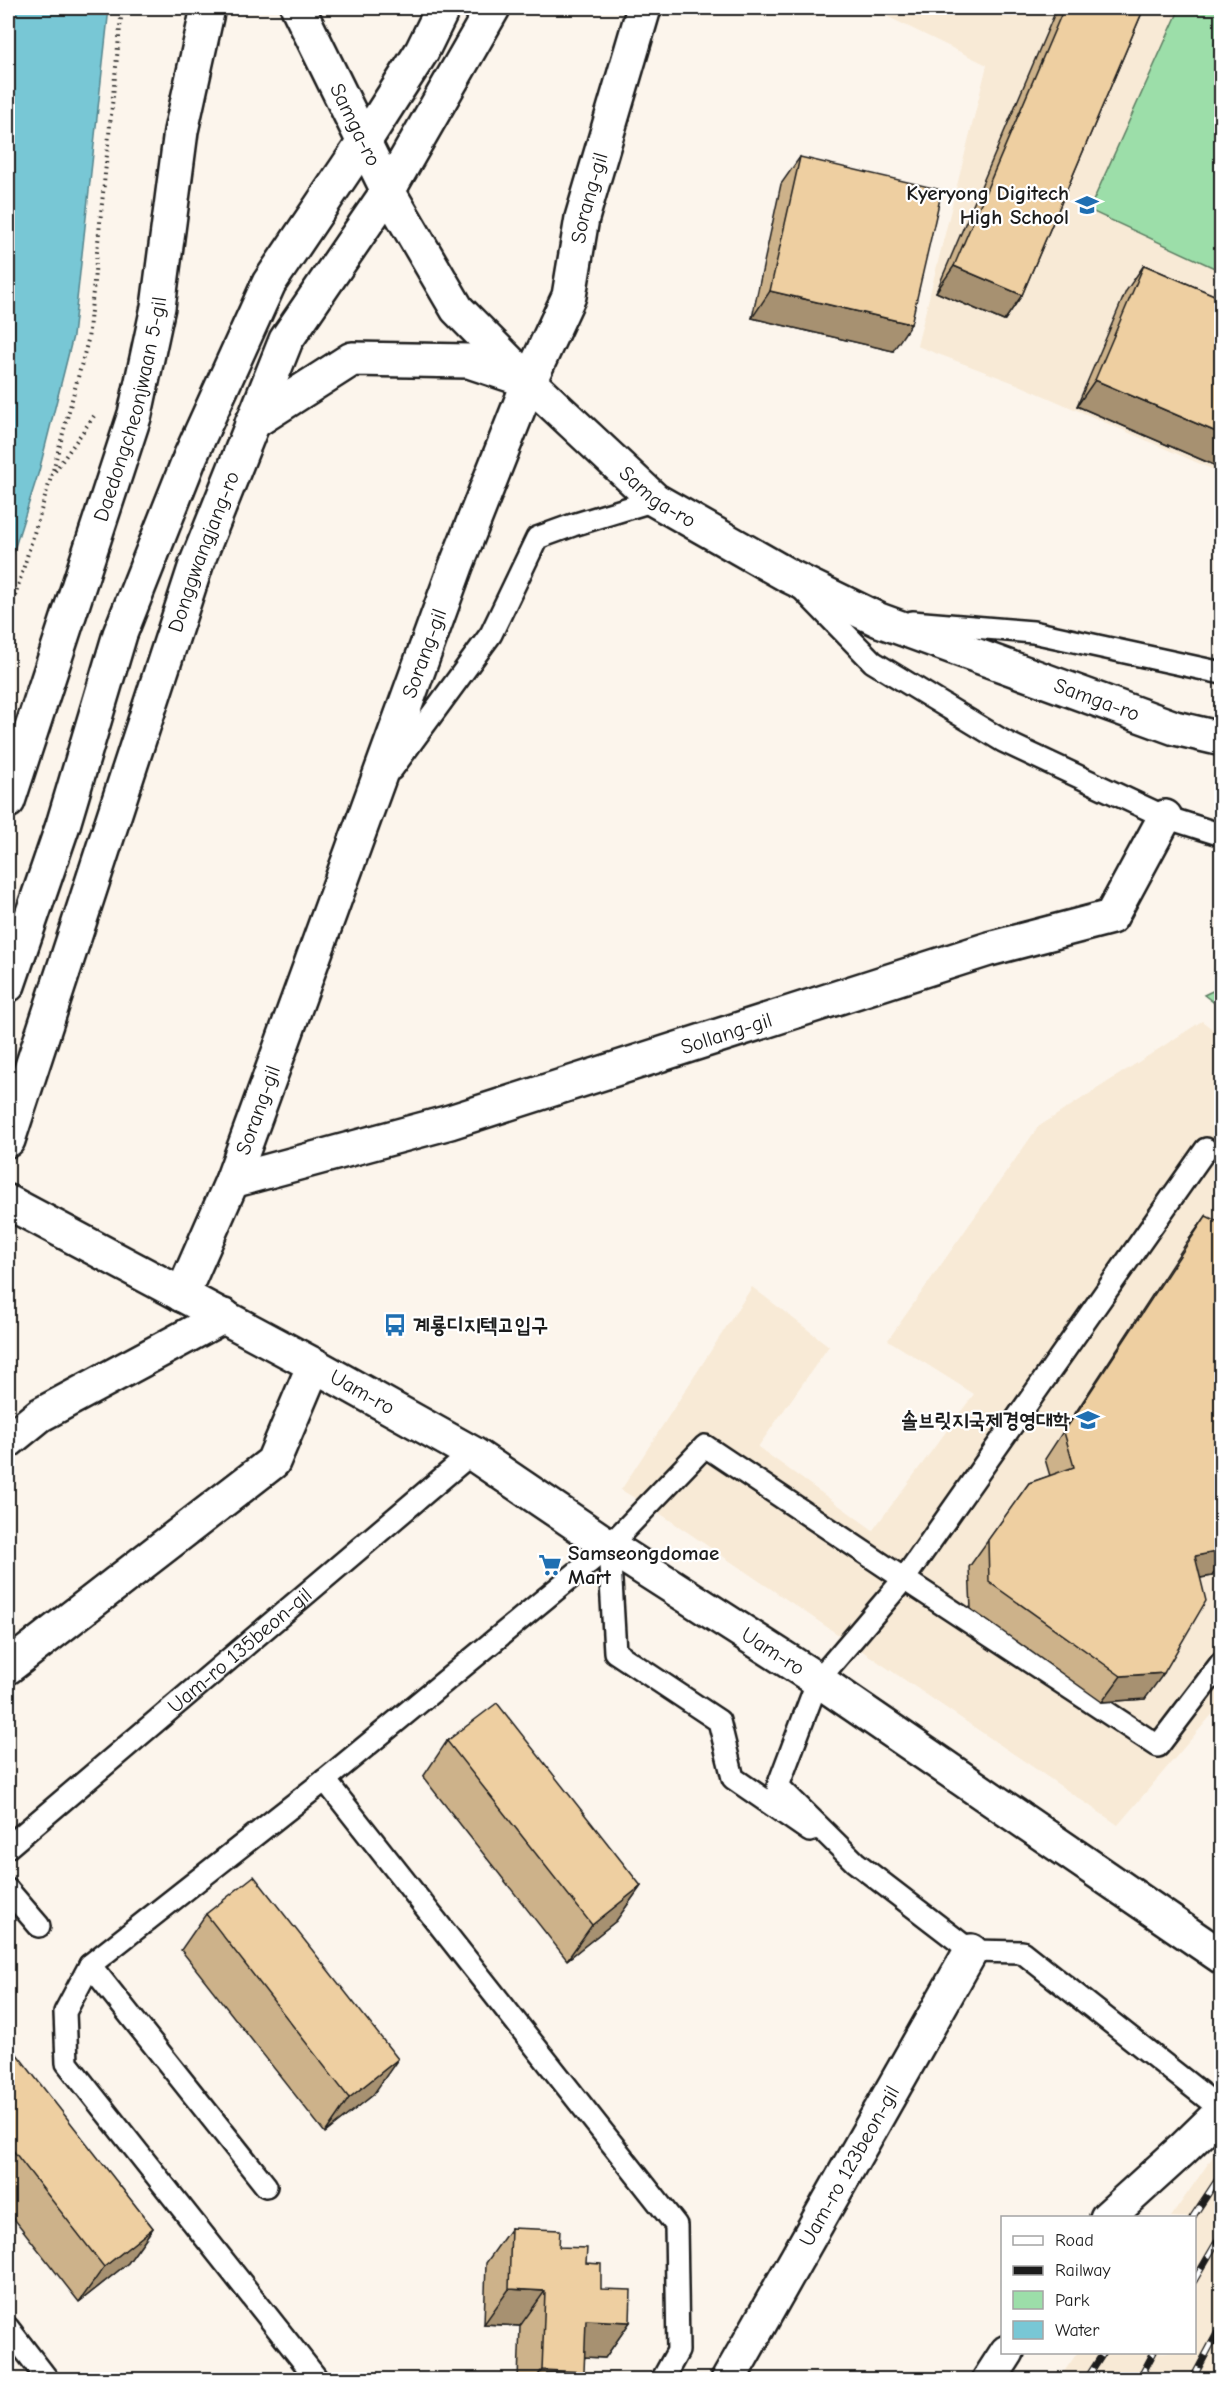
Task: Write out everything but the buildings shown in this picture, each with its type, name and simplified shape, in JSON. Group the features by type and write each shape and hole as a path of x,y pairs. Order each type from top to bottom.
{"street":[{"name":"Daedongcheonjwaan 5-gil","path":"8,801 135,414 159,307 181,130 208,8"},
{"name":"Samga-ro","path":"298,8 388,191 457,309 654,500 789,576 879,620 1175,728 1221,739"},
{"path":"8,985 63,825 120,634 191,455 269,283 422,51 444,8"},
{"name":"Donggwangjang-ro","path":"8,1140 196,565 286,340 388,191 493,8"},
{"name":"Sorang-gil","path":"182,1294 232,1181 456,566 529,381 569,296 582,218 644,8"},
{"path":"252,423 352,359 469,361 529,381"},
{"name":"Sollang-gil","path":"232,1181 450,1122 978,952 1111,917 1165,817"},
{"name":"Uam-ro","path":"8,1202 224,1316 472,1453 609,1546 818,1680 1221,1957"},
{"path":"8,1441 40,1415 224,1316"},
{"name":"Uam-ro","path":"8,1667 273,1462 314,1365"},
{"name":"Uam-ro 123beon-gil","path":"728,2379 971,1951"},
{"path":"1108,2216 1183,2149 1221,2110"},
{"path":"989,2379 1006,2354"}],"lane":[{"path":"371,800 491,634 537,538 654,500"},
{"path":"789,576 873,663 1003,741 1165,817 1221,835"},
{"path":"879,620 1033,632 1221,673"},
{"path":"855,1862 778,1786 818,1680 904,1579 1206,1149"},
{"path":"318,2379 67,2063 65,2012 90,1965 324,1780 609,1546 705,1446 1158,1746 1221,1662"},
{"name":"Uam-ro 135beon-gil","path":"8,1847 472,1453"},
{"path":"609,1546 615,1652 719,1721 733,1778 855,1862 971,1951 1022,1952 1221,2110"},
{"path":"324,1780 676,2225 678,2351 662,2379"},
{"path":"8,1890 39,1926"},
{"path":"90,1965 266,2186"},
{"path":"8,2328 48,2379"}],"path":[{"path":"8,619 52,474 88,340 122,8"}],"shaded area":[{"name":"Kyeryong Digitech High School","path":"870,8 1221,8 1221,473 1017,384 917,346 987,65"},
{"name":"솔브릿지국제경영대학","path":"1202,1021 1221,1036 1221,1704 1118,1825 649,1506 621,1490 752,1287 829,1346 758,1447 873,1530 974,1394 888,1340 1038,1127"},
{"path":"1221,2145 1221,2379 1059,2379 1076,2354 1196,2354 1196,2216 1172,2216"}],"green space":[{"path":"1180,8 1221,8 1221,271 1089,210"},
{"path":"1221,987 1221,1008 1204,995"}],"water":[{"path":"8,8 109,8 73,336 39,471 8,569"}],"railway":[{"path":"1193,2216 1222,2173"},
{"path":"1196,2278 1222,2233"},
{"path":"1192,2380 1222,2324"},
{"path":"1086,2380 1103,2354"},
{"path":"1139,2380 1153,2354"}],"place":[{"name":"Kyeryong Digitech High School","path":"1087,205"},
{"name":"계룡디지텍고입구","path":"395,1325"},
{"name":"솔브릿지국제경영대학","path":"1088,1420"},
{"name":"Samseongdomae Mart","path":"550,1565"}]}
